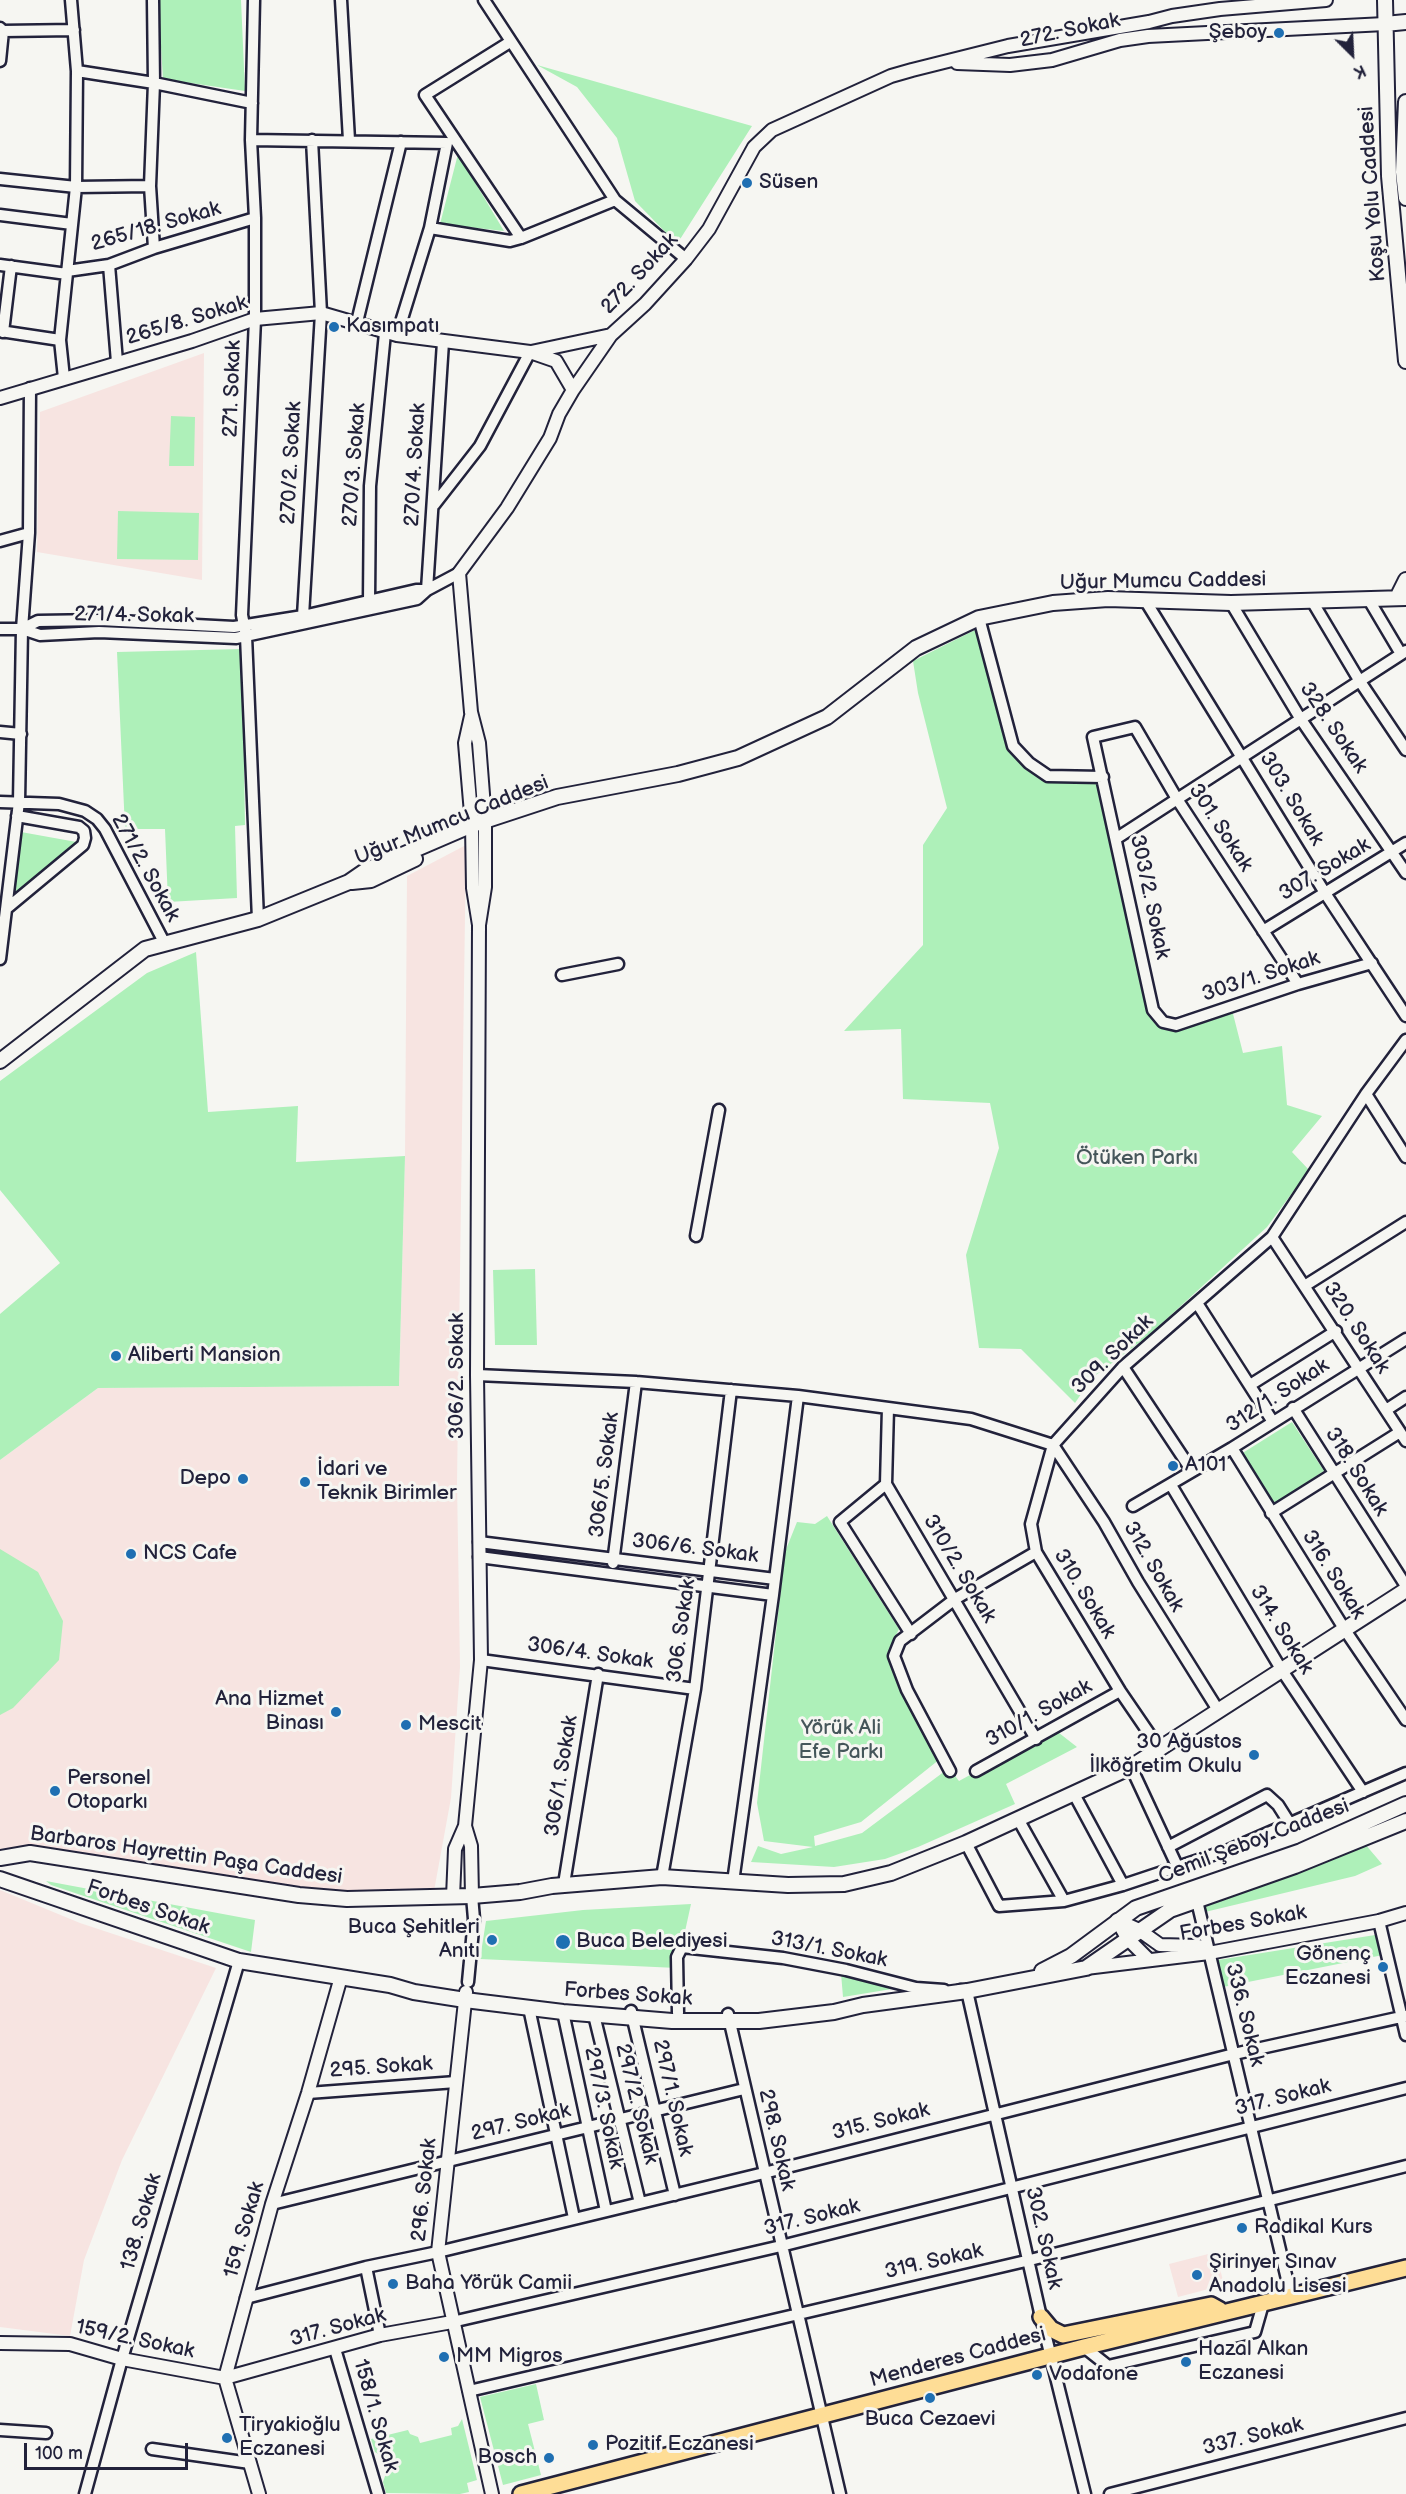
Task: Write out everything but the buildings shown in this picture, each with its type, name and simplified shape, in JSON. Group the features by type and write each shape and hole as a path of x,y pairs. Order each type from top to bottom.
{"main road":[{"path":"1385,0 1385,24"},
{"name":"272. Sokak","path":"1385,24 1406,22"},
{"name":"Koşu Yolu Caddesi","path":"1385,24 1389,176 1406,361"},
{"name":"Koşu Yolu Caddesi","path":"1406,102 1403,172 1406,198"},
{"path":"1402,598 1406,580"},
{"name":"Uğur Mumcu Caddesi","path":"0,1061 145,949 258,919 349,882 371,880 478,826 558,805 568,795 678,774 738,758 827,717 916,648 979,618 1053,603 1108,599 1231,603 1402,598"},
{"name":"Barbaros Hayrettin Paşa Caddesi","path":"0,1858 30,1853 299,1895 347,1899 472,1896 564,1884 662,1876 788,1885 844,1884 891,1873 966,1843 1131,1767 1345,1630 1406,1588"},
{"name":"Cemil Şeboy Caddesi","path":"1033,1977 1071,1956 1136,1908 1301,1851 1406,1804"},
{"name":"Forbes Sokak","path":"466,1992 529,2008 562,2012 594,2015 678,2013 759,2021 967,1991 1086,1968 1170,1910 1295,1866 1406,1821"},
{"name":"Forbes Sokak","path":"0,1879 238,1961 390,1985 414,1992 466,1992 632,2014 729,2018"},
{"name":"Menderes Caddesi","path":"521,2494 1084,2347 1406,2268"},
{"path":"1041,2317 1051,2329 1063,2335 1211,2306 1225,2313"}],"street":[{"path":"64,378 60,340 76,188 78,71 71,0"},
{"path":"153,0 154,83 150,186 154,248"},
{"name":"271. Sokak","path":"254,0 251,140 255,218 255,319 242,615 245,630 258,919"},
{"path":"341,0 349,140"},
{"path":"484,0 615,200 686,259"},
{"name":"272. Sokak","path":"245,630 417,599 427,590 459,573 492,531 550,438 559,414 573,390 611,335 645,304 686,259 709,229 754,147 772,130 891,76 1008,46 1220,9 1326,0"},
{"path":"1148,36 1149,22"},
{"name":"272. Sokak","path":"944,62 1010,65 1052,60 1120,40 1148,36 1385,24"},
{"path":"0,61 1,30 74,30"},
{"path":"510,42 425,96 451,141 521,238"},
{"path":"78,71 154,83 252,103"},
{"path":"251,140 451,141"},
{"name":"270/2. Sokak","path":"303,616 321,313 312,140"},
{"name":"270/3. Sokak","path":"369,601 370,486 391,334 430,228 451,141"},
{"path":"357,322 401,142"},
{"path":"0,179 76,188 150,186"},
{"path":"430,228 510,241 615,200"},
{"path":"0,215 72,224"},
{"name":"265/18. Sokak","path":"5,266 67,273 109,265 154,248 255,218"},
{"path":"109,265 117,362"},
{"path":"5,266 2,331 60,340"},
{"name":"265/8. Sokak","path":"0,398 192,341 255,319 321,313 391,334 530,352 556,361 573,390"},
{"name":"265/8. Sokak","path":"530,352 611,335"},
{"name":"270/4. Sokak","path":"427,590 443,342"},
{"path":"434,505 480,446 530,352"},
{"path":"0,959 19,802 22,629 29,533 30,388"},
{"path":"0,541 29,533"},
{"name":"306/2. Sokak","path":"459,573 471,712 479,743 478,826 485,887 478,925 477,1375 481,1659 465,1826 471,1846 472,1896"},
{"name":"272. Sokak","path":"245,630 416,590 427,590"},
{"name":"303. Sokak","path":"1145,600 1243,756 1324,893 1406,1016"},
{"path":"1117,838 1403,652 1369,600"},
{"path":"1312,601 1359,680 1406,750"},
{"name":"328. Sokak","path":"1231,603 1300,718 1406,873"},
{"path":"979,618 1013,746 1029,763 1047,776 1103,777"},
{"name":"271/4. Sokak","path":"0,628 22,629 40,635 99,632 236,638 245,630"},
{"name":"301. Sokak","path":"1094,737 1135,727 1177,798 1298,984"},
{"path":"0,732 21,734"},
{"name":"303/2. Sokak","path":"1094,737 1154,1010 1163,1022"},
{"name":"271/2. Sokak","path":"0,802 59,804 85,811 97,819 165,944"},
{"name":"271/2. Sokak","path":"6,909 83,845 85,838 84,831 79,827 17,816"},
{"name":"307. Sokak","path":"1263,931 1406,843"},
{"name":"303/1. Sokak","path":"1163,1022 1176,1025 1298,984 1372,963"},
{"path":"561,975 618,964"},
{"name":"309. Sokak","path":"1053,1445 1123,1367 1272,1237 1366,1094 1406,1040"},
{"path":"1366,1094 1406,1157"},
{"path":"696,1236 719,1110"},
{"path":"1306,1285 1406,1222"},
{"name":"320. Sokak","path":"1272,1237 1306,1285 1403,1436"},
{"path":"1197,1303 1273,1422"},
{"path":"1250,1385 1336,1331"},
{"name":"312/1. Sokak","path":"1133,1506 1232,1448 1293,1408 1406,1340"},
{"path":"1123,1367 1192,1471"},
{"path":"477,1375 636,1382 798,1396 971,1419 1053,1445"},
{"name":"306/5. Sokak","path":"612,1574 636,1382"},
{"name":"306. Sokak","path":"662,1876 694,1689 731,1390"},
{"path":"775,1580 798,1396"},
{"path":"1386,1410 1406,1397"},
{"path":"888,1408 886,1484 840,1522 911,1634"},
{"name":"318. Sokak","path":"1293,1408 1406,1588"},
{"path":"1271,1513 1333,1473 1403,1436"},
{"name":"310. Sokak","path":"1053,1445 1031,1524 1036,1552 1120,1691 1159,1748"},
{"name":"312. Sokak","path":"1053,1445 1104,1522 1138,1582 1218,1710"},
{"name":"316. Sokak","path":"1232,1448 1345,1630 1406,1720"},
{"name":"310/2. Sokak","path":"886,1484 1036,1739"},
{"name":"314. Sokak","path":"1171,1485 1281,1670 1363,1792"},
{"name":"306/6. Sokak","path":"479,1542 775,1580 773,1595 479,1557"},
{"path":"950,1771 907,1690 894,1656 900,1641 955,1599 1036,1552"},
{"path":"734,1881 773,1595"},
{"name":"306/4. Sokak","path":"481,1659 694,1689"},
{"name":"306/1. Sokak","path":"564,1884 598,1674"},
{"name":"310/1. Sokak","path":"976,1771 1120,1691"},
{"path":"1131,1767 1178,1868"},
{"path":"966,1843 999,1906 1064,1901 1123,1885 1231,1850 1406,1773"},
{"path":"1074,1794 1123,1885"},
{"path":"1168,1847 1267,1795 1278,1805 1290,1824"},
{"path":"1018,1819 1064,1901"},
{"path":"453,1897 455,1849 465,1826"},
{"path":"466,1992 474,1919 472,1896"},
{"name":"336. Sokak","path":"1197,1901 1291,2296"},
{"name":"Forbes Sokak","path":"1086,1968 1209,1953 1379,1921 1406,1913"},
{"path":"1117,1920 1139,1930 1160,1944 1199,1946 1209,1953"},
{"path":"1117,1920 1127,1938 1149,1960"},
{"path":"1379,1921 1404,2016 1406,2035"},
{"name":"313/1. Sokak","path":"678,2013 677,1957 682,1947 783,1958 846,1970 916,1988 967,1991"},
{"name":"138. Sokak","path":"85,2494 238,1961"},
{"name":"159. Sokak","path":"225,2378 272,2204 308,2093 341,1977"},
{"name":"302. Sokak","path":"967,1991 1011,2188 1030,2260 1041,2317 1085,2494"},
{"name":"296. Sokak","path":"466,1992 438,2252 492,2494"},
{"path":"529,2008 574,2218"},
{"name":"297/3. Sokak","path":"562,2012 606,2211"},
{"name":"297/1. Sokak","path":"632,2014 653,2111 675,2195"},
{"name":"297/2. Sokak","path":"594,2015 640,2203"},
{"name":"315. Sokak","path":"246,2298 366,2267 675,2195 1234,2054 1404,2016"},
{"name":"298. Sokak","path":"729,2018 796,2314 840,2494"},
{"name":"295. Sokak","path":"308,2093 456,2082"},
{"name":"317. Sokak","path":"225,2378 380,2335 452,2322 781,2246 1406,2088"},
{"name":"297. Sokak","path":"272,2204 744,2089"},
{"name":"319. Sokak","path":"469,2391 1030,2260 1406,2166"},
{"path":"366,2267 380,2335"},
{"path":"1084,2347 1108,2366 1255,2332 1263,2304"},
{"path":"1051,2356 1063,2335"},
{"name":"159/2. Sokak","path":"0,2343 70,2344 122,2359 225,2378"},
{"name":"158/1. Sokak","path":"335,2349 378,2494"},
{"path":"225,2378 259,2494"},
{"name":"337. Sokak","path":"1110,2494 1406,2418"},
{"path":"0,2430 46,2433"},
{"path":"152,2449 250,2463"}],"shaded area":[{"path":"204,353 202,580 37,552 40,412"},
{"path":"466,845 457,1482 460,1667 451,1798 434,1891 299,1890 169,1866 32,1848 0,1849 0,1460 98,1388 399,1386 405,1155 407,876"},
{"path":"0,1890 80,1923 216,1968 122,2160 84,2260 70,2336 0,2327"},
{"name":"Şirinyer Sınav Anadolu Lisesi","path":"1216,2252 1224,2285 1178,2297 1169,2264"}],"green space":[{"path":"158,0 241,0 245,91 163,79"},
{"path":"537,65 752,126 677,244 635,201 617,138 577,87"},
{"path":"458,154 504,231 440,224"},
{"path":"171,416 195,417 194,466 169,466"},
{"path":"118,511 199,513 198,560 117,559"},
{"name":"Ötüken Parkı","path":"977,629 1013,746 1047,776 1103,777 1153,1010 1176,1025 1231,1006 1243,1053 1282,1046 1287,1105 1322,1116 1292,1152 1309,1170 1267,1227 1148,1336 1092,1378 1075,1403 1021,1349 979,1348 966,1255 999,1148 990,1103 903,1099 901,1029 844,1031 923,945 923,845 947,808 918,693 913,661"},
{"path":"242,649 245,825 235,826 237,898 168,902 165,829 125,829 117,652"},
{"path":"21,832 82,843 10,902"},
{"path":"196,952 208,1112 298,1106 296,1162 405,1156 399,1386 98,1388 0,1460 0,1314 60,1263 0,1190 0,1081 147,973"},
{"path":"535,1269 537,1345 495,1345 493,1270"},
{"path":"1292,1422 1324,1471 1274,1504 1241,1454"},
{"name":"Yörük Ali Efe Parkı","path":"827,1516 899,1629 887,1654 901,1691 940,1759 861,1822 814,1836 815,1846 862,1833 949,1768 959,1781 1054,1729 1077,1747 1006,1784 1015,1804 918,1847 885,1859 834,1867 751,1862 758,1846 781,1854 813,1847 764,1841 757,1803 785,1552 797,1522 815,1524"},
{"path":"0,1549 38,1572 63,1621 59,1660 13,1708 0,1715"},
{"path":"1365,1844 1382,1864 1355,1876 1205,1912 1204,1905"},
{"path":"46,1881 255,1920 251,1952 51,1885"},
{"path":"691,1904 677,1968 480,1959 486,1921 583,1910"},
{"path":"1375,1935 1383,1955 1223,1987 1218,1960"},
{"path":"841,1973 898,1988 843,1997"},
{"path":"536,2384 544,2420 528,2424 541,2475 503,2485 480,2397"},
{"path":"462,2419 477,2480 467,2483 469,2492 460,2494 386,2493 383,2482 390,2461 375,2452 371,2439 408,2430 410,2434 418,2437 420,2443 452,2435 451,2428 458,2426"}],"place":[{"name":"Şeboy","path":"1279,33"},
{"name":"Süsen","path":"747,183"},
{"name":"Kasımpatı","path":"334,327"},
{"name":"Aliberti Mansion","path":"116,1356"},
{"name":"A101","path":"1173,1466"},
{"name":"Depo","path":"243,1479"},
{"name":"İdari ve Teknik Birimler","path":"305,1482"},
{"name":"NCS Cafe","path":"131,1554"},
{"name":"Ana Hizmet Binası","path":"336,1712"},
{"name":"Mescit","path":"406,1725"},
{"name":"30 Ağustos İlköğretim Okulu","path":"1254,1755"},
{"name":"Personel Otoparkı","path":"55,1791"},
{"name":"Buca Şehitleri Anıtı","path":"492,1940"},
{"name":"Buca Belediyesi","path":"563,1942"},
{"name":"Gönenç Eczanesi","path":"1383,1967"},
{"name":"Radikal Kurs","path":"1242,2228"},
{"name":"Şirinyer Sınav Anadolu Lisesi","path":"1197,2275"},
{"name":"Baha Yörük Camii","path":"393,2284"},
{"name":"MM Migros","path":"444,2357"},
{"name":"Hazal Alkan Eczanesi","path":"1186,2362"},
{"name":"Vodafone","path":"1037,2375"},
{"name":"Buca Cezaevi","path":"930,2398"},
{"name":"Tiryakioğlu Eczanesi","path":"227,2438"},
{"name":"Pozitif Eczanesi","path":"593,2445"},
{"name":"Bosch","path":"549,2458"}]}
